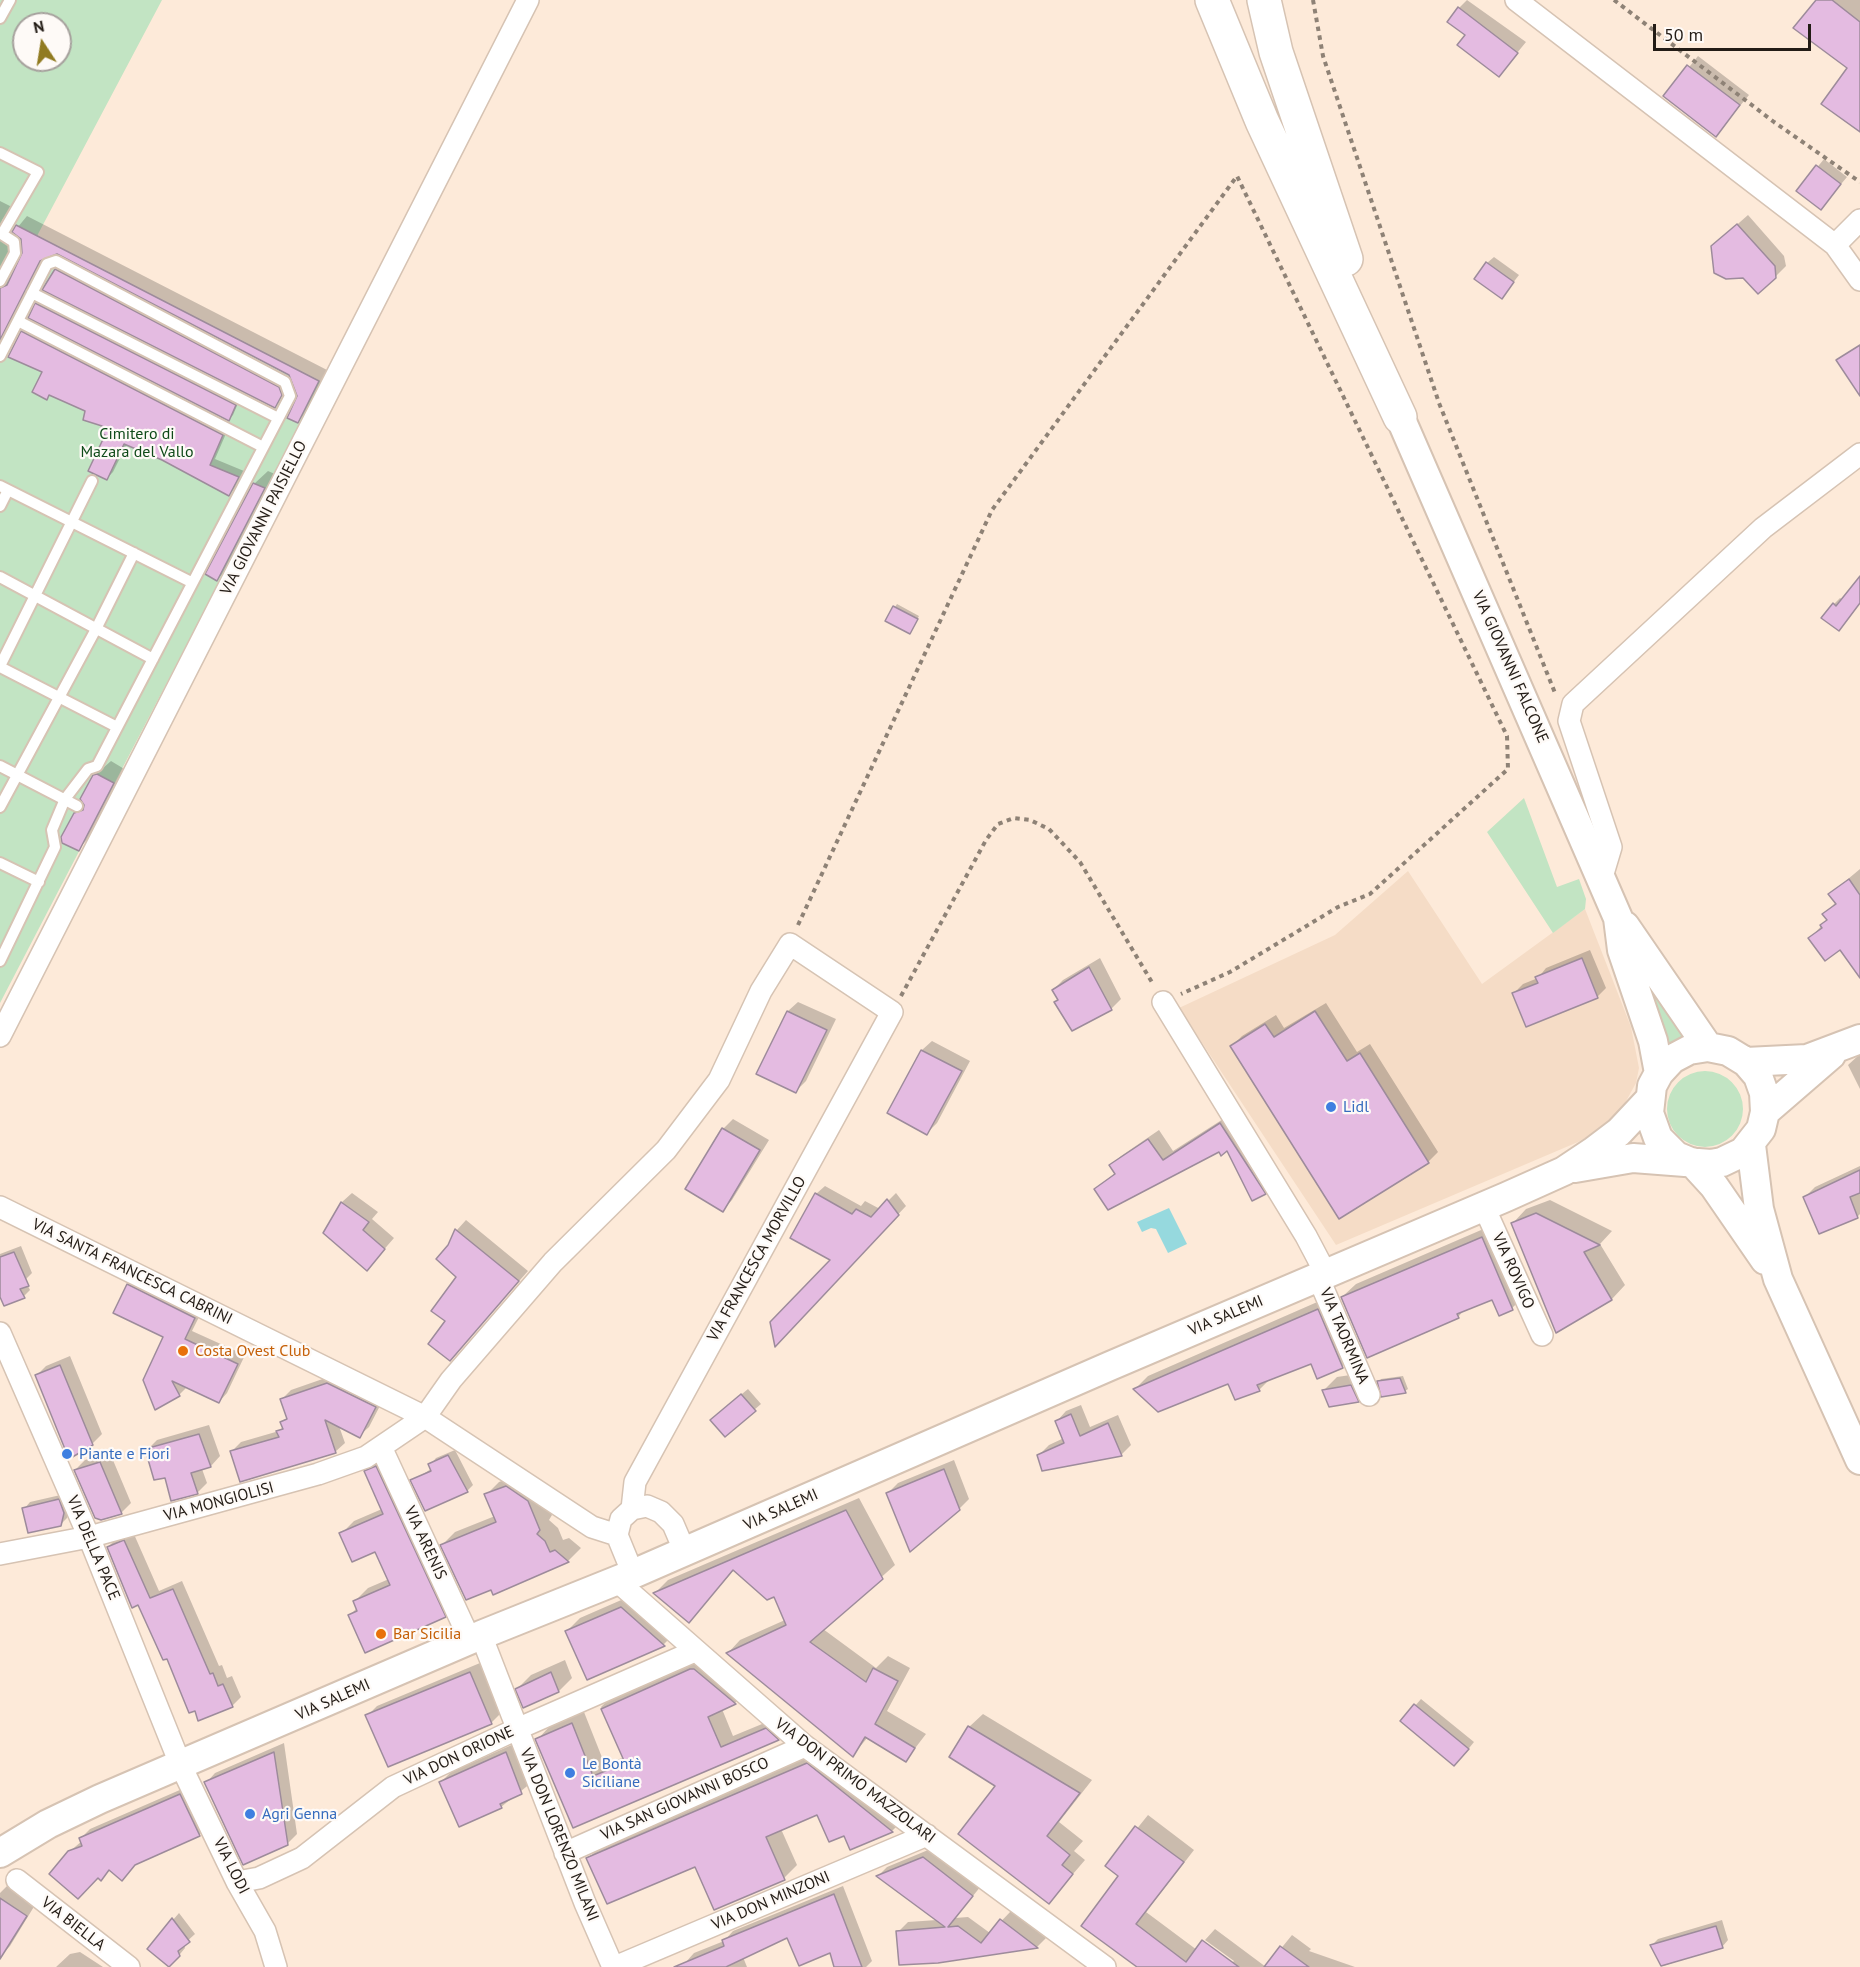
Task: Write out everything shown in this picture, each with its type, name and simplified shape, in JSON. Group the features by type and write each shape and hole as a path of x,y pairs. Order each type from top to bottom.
{"highway":[{"path":"1212,0 1262,121 1400,417"},
{"path":"1234,0 1266,86 1400,417"},
{"path":"1264,0 1276,52 1400,417"}],"main road":[{"name":"VIA GIOVANNI FALCONE","path":"1400,417 1618,918"},
{"path":"1618,918 1708,1047"},
{"path":"1618,918 1623,950 1653,1041 1659,1073"},
{"path":"1746,1062 1807,1059 1850,1044"},
{"path":"1766,1112 1850,1044"},
{"path":"1564,1171 1633,1158 1690,1162 1722,1162 1751,1145 1761,1129 1766,1112 1764,1093 1758,1076 1746,1062 1728,1051 1708,1047 1689,1050 1672,1059 1659,1073 1649,1100 1649,1113 1658,1138 1666,1148 1690,1162 1731,1210 1778,1279"},
{"path":"1564,1171 1619,1132 1649,1100"},
{"path":"1751,1145 1759,1209 1778,1279 1860,1460"},
{"name":"VIA SALEMI","path":"0,1853 58,1819 475,1638 625,1578 1564,1171"}],"street":[{"name":"VIA GIOVANNI PAISIELLO","path":"0,1036 103,820 528,0"},
{"path":"1516,0 1835,245 1860,280"},
{"path":"1835,245 1860,220"},
{"path":"1602,877 1611,848 1569,721 1573,704 1762,528 1860,454"},
{"path":"425,1417 451,1380 553,1262 666,1150 719,1080 761,991 790,944 892,1012"},
{"name":"VIA TAORMINA","path":"1163,1002 1306,1236 1369,1395"},
{"name":"VIA FRANCESCA MORVILLO","path":"632,1509 635,1482 892,1012"},
{"name":"VIA SANTA FRANCESCA CABRINI","path":"0,1207 425,1417 592,1527 617,1535"},
{"name":"VIA ROVIGO","path":"1484,1207 1542,1335"},
{"name":"VIA DELLA PACE","path":"0,1333 89,1537 181,1766"},
{"name":"VIA MONGIOLISI","path":"0,1554 89,1537 318,1474 366,1456 425,1417"},
{"name":"VIA ARENIS","path":"381,1447 475,1638"},
{"path":"625,1578 617,1535 621,1519 632,1509 647,1506 661,1512 673,1524 685,1552"},
{"name":"VIA DON PRIMO MAZZOLARI","path":"625,1578 695,1651 805,1746 1105,1967"},
{"name":"VIA DON LORENZO MILANI","path":"475,1638 517,1729 565,1853 614,1967"},
{"name":"VIA DON ORIONE","path":"237,1882 259,1878 302,1858 393,1787 517,1729 695,1651"},
{"name":"VIA SAN GIOVANNI BOSCO","path":"565,1853 805,1746"},
{"name":"VIA LODI","path":"181,1766 237,1882 265,1931 276,1967"},
{"name":"VIA DON MINZONI","path":"614,1967 927,1835"},
{"name":"VIA BIELLA","path":"17,1880 129,1967"}],"lane":[{"path":"0,18 10,0"},
{"path":"0,153 38,172 1,233 14,242 15,253 0,281"},
{"path":"0,356 46,264 56,261 285,382 290,396 97,766 88,769 65,799 52,830 55,847 1,957"},
{"path":"32,293 278,418"},
{"path":"18,321 263,447"},
{"path":"92,481 0,666 117,727"},
{"path":"0,506 4,488 191,582"},
{"path":"0,807 96,629 134,553"},
{"path":"0,577 153,659"},
{"path":"0,766 77,806"},
{"path":"0,863 39,882"}],"path":[{"path":"1312,0 1323,56 1439,403 1549,682 1569,721"},
{"path":"1614,0 1774,122 1860,182"},
{"path":"790,944 992,510 1237,176 1507,736 1508,769 1370,894 1338,907 1230,972 1163,1002 1080,862 1049,829 1030,820 1014,818 998,824 986,840 892,1012"}],"shaded area":[{"path":"1408,871 1482,984 1585,909 1631,1027 1639,1068 1636,1083 1619,1114 1604,1129 1336,1245 1179,1008 1335,935"}],"green space":[{"name":"Cimitero di Mazara del Vallo","path":"0,0 162,0 37,236 323,383 0,1003"},
{"path":"1524,798 1557,887 1579,879 1586,899 1585,909 1553,933 1487,832"},
{"path":"1635,954 1687,1040 1666,1049"},
{"path":"1705,1071 1720,1074 1732,1082 1740,1094 1743,1109 1740,1124 1732,1136 1720,1144 1705,1147 1690,1144 1678,1136 1670,1124 1667,1109 1670,1094 1678,1082 1690,1074"}],"water":[{"path":"1169,1208 1187,1244 1168,1253 1156,1229 1151,1228 1142,1232 1137,1222"}],"building":[{"path":"1816,0 1832,0 1860,22 1860,132 1821,104 1847,68 1793,28"},
{"path":"1458,7 1518,53 1499,77 1457,45 1465,35 1447,22"},
{"path":"1687,65 1740,105 1716,137 1663,96"},
{"path":"1816,165 1841,184 1821,210 1796,191"},
{"path":"1737,224 1775,266 1776,278 1758,294 1743,278 1726,279 1714,273 1711,246"},
{"path":"16,225 319,381 298,423 287,418 297,396 289,375 57,254 40,261 0,340 0,288 7,285 22,253 21,239 12,232"},
{"path":"1486,262 1514,282 1502,299 1474,279"},
{"path":"55,269 279,387 282,395 275,408 42,290"},
{"path":"35,303 236,405 229,421 28,318"},
{"path":"21,331 223,435 210,465 239,477 229,496 162,460 124,444 107,480 88,471 105,435 99,432 102,426 83,420 85,411 49,395 47,400 32,392 42,372 8,357"},
{"path":"1860,345 1860,396 1836,360"},
{"path":"253,483 265,488 217,581 205,574"},
{"path":"1860,576 1860,603 1839,631 1821,618 1833,603 1836,606"},
{"path":"893,606 918,619 910,634 885,621"},
{"path":"97,774 114,783 79,851 62,843 61,837 74,813 83,810 84,805 80,799 93,775"},
{"path":"1849,879 1860,895 1860,978 1840,950 1825,961 1808,938 1822,928 1820,925 1827,920 1822,914 1836,904 1828,894"},
{"path":"1582,958 1598,998 1526,1027 1512,993 1538,983 1535,977"},
{"path":"1089,967 1112,1010 1072,1031 1054,1002 1058,1000 1052,990"},
{"path":"787,1011 827,1030 796,1093 756,1074"},
{"name":"Lidl","path":"1315,1011 1347,1061 1360,1053 1429,1163 1339,1219 1230,1046 1265,1024 1274,1037"},
{"path":"921,1050 962,1071 927,1135 887,1113"},
{"path":"1220,1123 1266,1194 1252,1201 1227,1151 1221,1156 1219,1152 1108,1210 1094,1189 1115,1174 1109,1165 1148,1139 1163,1160"},
{"path":"722,1128 760,1150 723,1212 685,1189"},
{"path":"1860,1170 1860,1193 1850,1197 1858,1218 1819,1234 1803,1197"},
{"path":"815,1193 852,1214 856,1209 871,1217 887,1199 899,1215 775,1347 770,1322 830,1260 790,1238"},
{"path":"341,1202 369,1222 363,1230 385,1249 367,1271 323,1233"},
{"path":"1536,1213 1600,1245 1584,1252 1612,1300 1556,1333 1511,1223"},
{"path":"455,1229 519,1281 450,1361 428,1344 445,1321 431,1311 456,1277 436,1259 448,1245"},
{"path":"1482,1237 1513,1310 1499,1316 1492,1300 1457,1314 1459,1318 1367,1358 1341,1297"},
{"path":"14,1252 29,1286 20,1289 25,1298 4,1306 0,1297 0,1257"},
{"path":"127,1284 195,1318 185,1339 238,1364 219,1403 172,1381 180,1396 155,1410 143,1380 163,1337 113,1313"},
{"path":"1318,1309 1343,1368 1317,1379 1311,1364 1257,1385 1260,1391 1235,1400 1228,1384 1158,1412 1133,1389"},
{"path":"60,1365 93,1445 69,1459 35,1375"},
{"path":"1400,1378 1406,1393 1381,1397 1377,1381"},
{"path":"327,1383 376,1407 360,1438 325,1420 336,1453 240,1482 230,1451 279,1437 276,1431 283,1429 280,1422 287,1419 280,1399"},
{"path":"1351,1385 1359,1402 1329,1407 1322,1390"},
{"path":"741,1394 756,1411 725,1437 710,1420"},
{"path":"1071,1414 1080,1436 1108,1423 1122,1456 1042,1471 1037,1455 1064,1443 1055,1421"},
{"path":"199,1434 211,1467 191,1473 198,1494 171,1501 165,1478 154,1480 145,1449"},
{"path":"448,1455 468,1492 425,1511 410,1480 431,1471 428,1464"},
{"path":"100,1462 122,1514 101,1520 95,1518 74,1470"},
{"path":"376,1466 446,1617 365,1653 348,1615 357,1611 353,1601 390,1585 375,1552 352,1562 339,1533 383,1514 364,1471"},
{"path":"944,1469 960,1510 910,1552 886,1493"},
{"path":"506,1486 528,1501 540,1530 537,1534 545,1541 550,1552 555,1550 569,1562 493,1595 491,1590 466,1600 440,1545 496,1522 484,1494"},
{"path":"59,1499 64,1513 61,1526 28,1533 22,1508"},
{"path":"846,1510 883,1579 810,1642 866,1682 873,1668 898,1681 875,1724 915,1748 906,1762 865,1737 853,1757 726,1653 786,1625 774,1597 767,1600 733,1570 689,1623 653,1593"},
{"path":"124,1540 150,1598 173,1589 210,1674 213,1673 218,1686 223,1684 233,1707 198,1721 195,1711 189,1713 167,1659 163,1660 138,1605 132,1608 107,1547"},
{"path":"621,1607 665,1646 587,1680 565,1631"},
{"path":"694,1669 736,1704 708,1717 721,1747 766,1728 779,1740 573,1828 535,1739 572,1723 593,1776 625,1763 601,1709"},
{"path":"470,1672 492,1724 388,1767 365,1715"},
{"path":"551,1672 559,1692 523,1708 515,1689"},
{"path":"1414,1704 1469,1749 1454,1766 1400,1721"},
{"path":"968,1726 1080,1793 1047,1836 1070,1855 1062,1865 1073,1874 1049,1904 958,1834 995,1786 949,1757"},
{"name":"Agri Genna","path":"274,1752 288,1845 243,1865 204,1782"},
{"path":"506,1752 522,1794 500,1804 502,1808 459,1827 439,1782"},
{"path":"807,1763 893,1832 850,1850 844,1836 829,1842 817,1815 766,1837 785,1880 714,1910 695,1867 607,1904 586,1858"},
{"path":"180,1794 200,1836 135,1865 122,1881 109,1870 101,1881 98,1878 78,1899 49,1874 68,1851 82,1846 79,1838"},
{"path":"1135,1826 1184,1862 1136,1924 1186,1962 1202,1940 1239,1967 1137,1967 1081,1926 1118,1876 1105,1866"},
{"path":"923,1857 973,1896 948,1927 958,1926 981,1943 1000,1919 1038,1948 938,1963 899,1965 896,1931 945,1927 876,1876"},
{"path":"834,1894 862,1967 834,1967 830,1953 799,1966 787,1938 726,1967 674,1967 724,1946 722,1940"},
{"path":"0,1898 27,1916 0,1959"},
{"path":"172,1918 190,1942 178,1951 180,1956 169,1967 147,1949"},
{"path":"1716,1926 1723,1948 1661,1966 1650,1945"},
{"path":"1280,1946 1309,1967 1264,1967"}],"place":[{"name":"Lidl","path":"1331,1107"},
{"name":"Costa Ovest Club","path":"183,1351"},
{"name":"Piante e Fiori","path":"67,1454"},
{"name":"Bar Sicilia","path":"381,1634"},
{"name":"Le Bontà Siciliane","path":"570,1773"},
{"name":"Agri Genna","path":"250,1814"}]}
